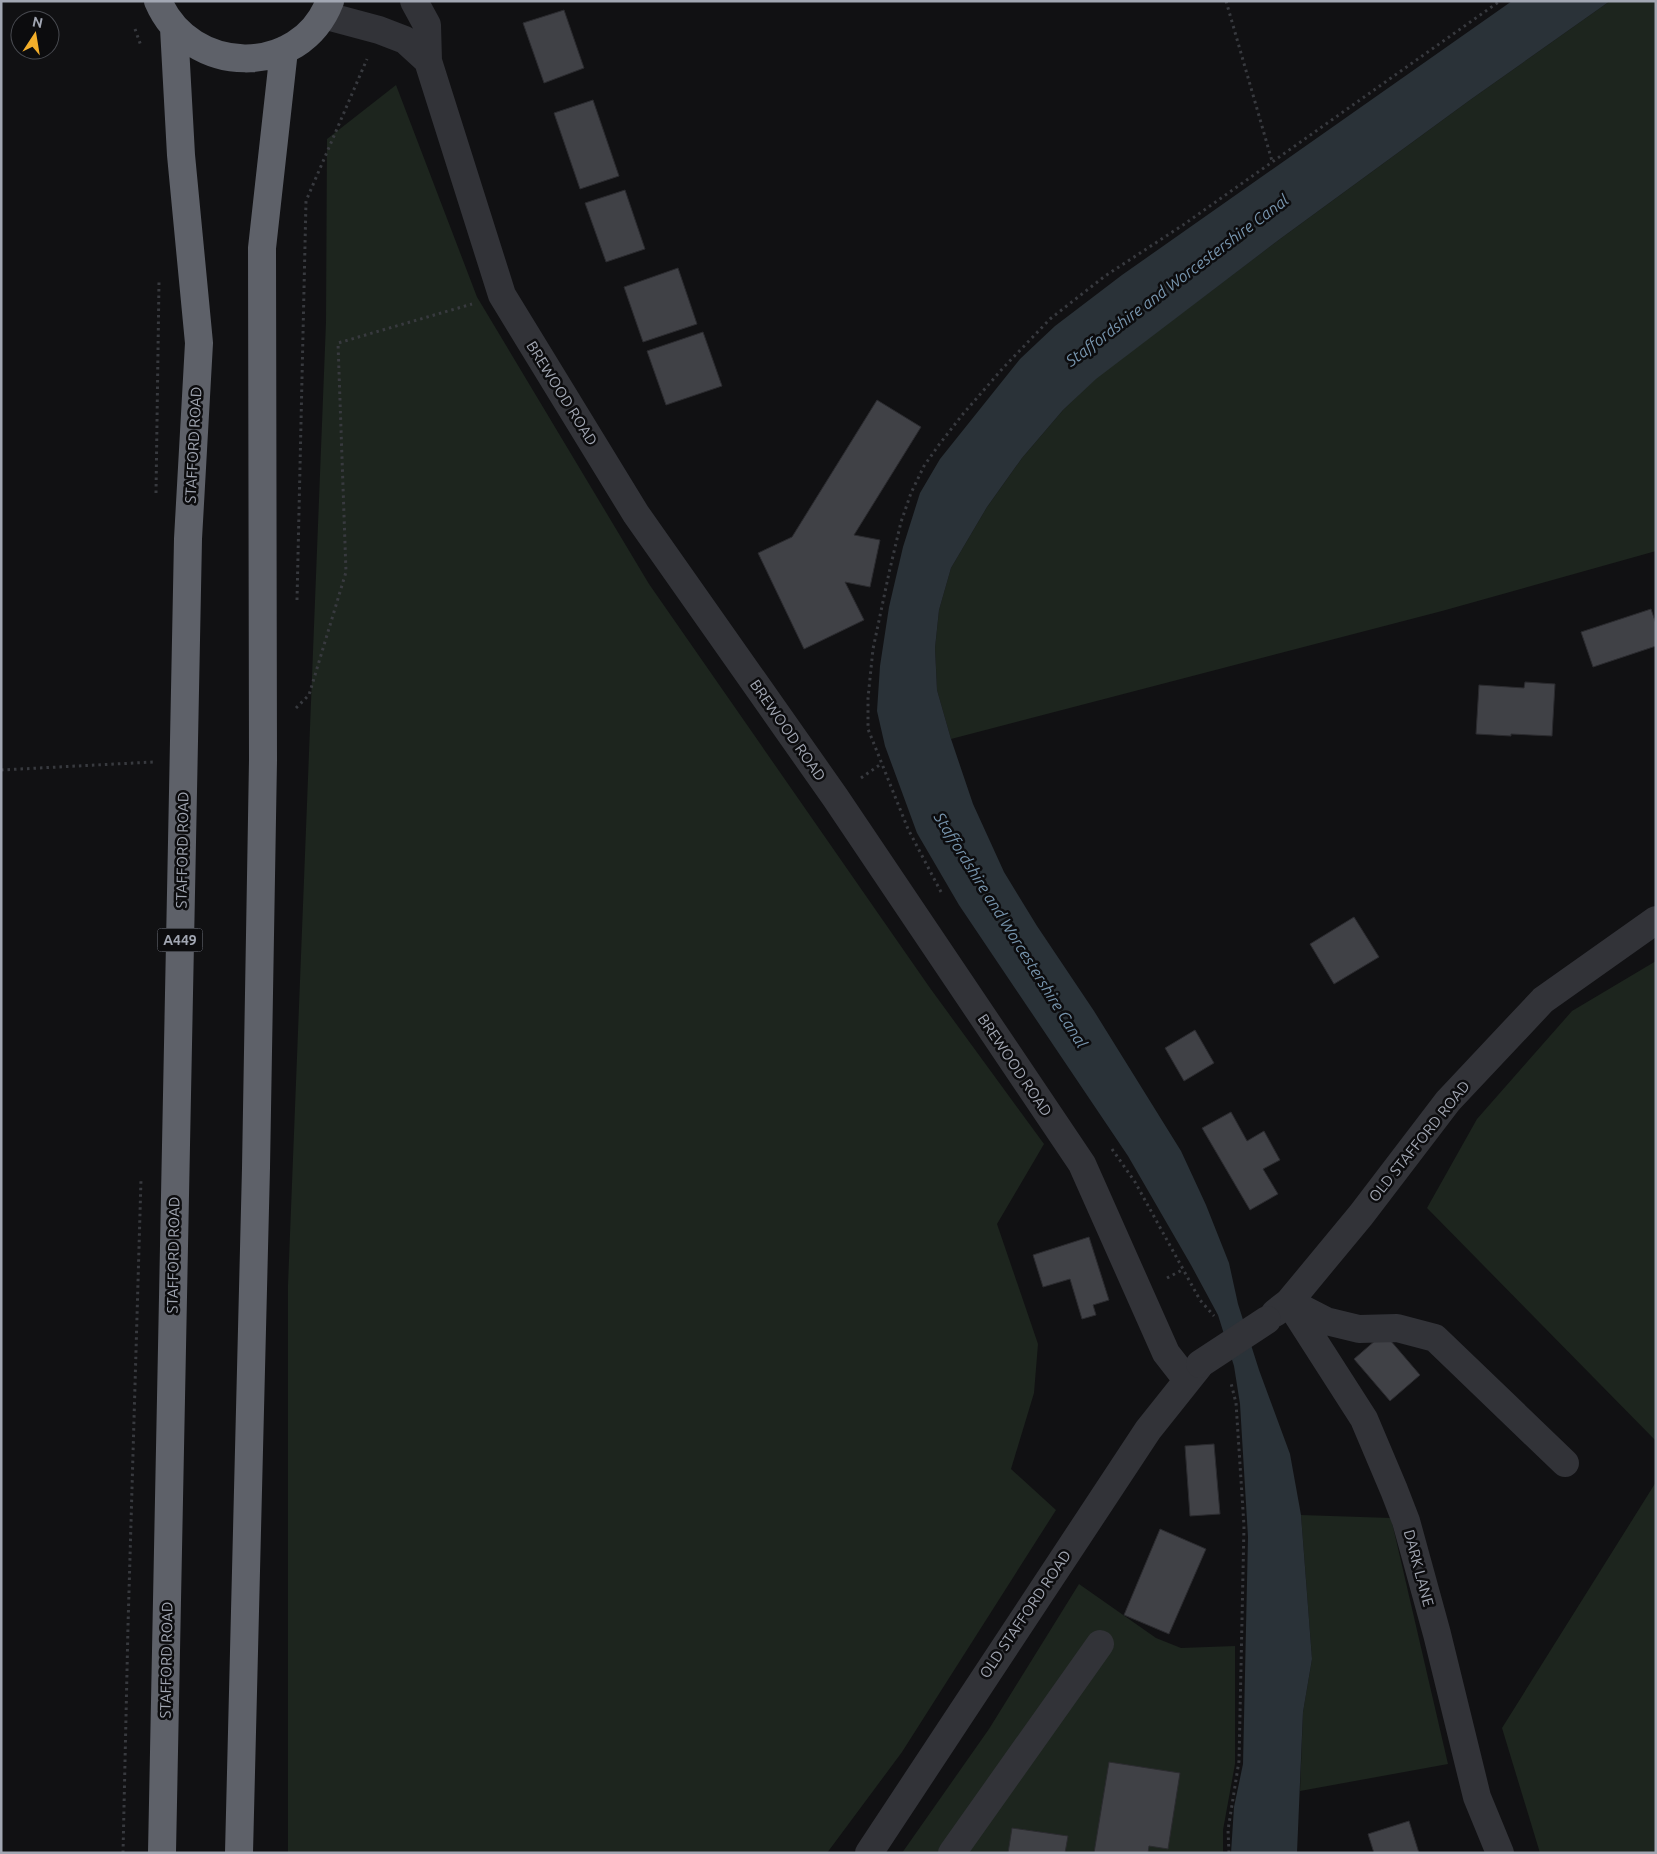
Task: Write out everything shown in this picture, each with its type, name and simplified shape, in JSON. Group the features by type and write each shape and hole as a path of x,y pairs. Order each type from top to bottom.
{"highway":[{"path":"158,1 162,12 174,28 188,40 207,52 223,57 246,59 265,57 284,50 304,38 326,8"},
{"name":"STAFFORD ROAD","path":"162,1853 188,539 199,343 181,155 174,28"},
{"path":"240,1853 263,780 262,248 284,50"}],"street":[{"name":"BREWOOD ROAD","path":"414,1 427,26 428,61 502,295 636,514 835,797 1082,1164 1166,1353 1194,1372"},
{"path":"326,8 404,40 428,61"},
{"name":"OLD STAFFORD ROAD","path":"869,1853 1148,1430 1194,1372 1289,1302 1361,1215 1448,1101 1543,1000 1656,920"},
{"path":"1289,1302 1326,1321 1360,1329 1397,1328 1435,1338 1565,1463"},
{"name":"DARK LANE","path":"1289,1302 1364,1419 1400,1505 1437,1634 1476,1797 1500,1853"},
{"path":"952,1853 1100,1644"}],"path":[{"path":"1226,1 1272,161"},
{"path":"889,573 901,522 911,493 924,466 956,422 1003,368 1050,319 1105,276 1183,224 1500,1"},
{"path":"132,20 142,48"},
{"path":"156,496 158,279"},
{"path":"294,710 310,695 346,572 338,343 502,295"},
{"path":"153,753 153,762"},
{"path":"1,770 184,761"},
{"path":"124,1853 128,1626 141,1170"}],"shaded area":[{"path":"1610,1 1656,1 1656,551 1442,611 951,739 937,690 935,648 939,610 951,568 987,507 1022,458 1063,410 1096,378 1280,239 1470,100"},
{"path":"396,85 477,297 649,584 930,988 1044,1144 997,1224 1038,1344 1034,1393 1011,1469 1056,1510 902,1752 827,1853 288,1853 288,1285 326,322 327,139"},
{"path":"1656,961 1656,1441 1427,1208 1477,1119 1572,1011"},
{"path":"1656,1482 1656,1853 1540,1853 1502,1728"},
{"path":"1301,1515 1391,1518 1448,1764 1300,1791 1303,1712 1312,1659"},
{"path":"1079,1584 1156,1638 1181,1648 1235,1646 1235,1764 1223,1830 1223,1853 902,1853 989,1729"}],"water":[{"name":"Staffordshire and Worcestershire Canal","path":"1512,1 1610,1 1470,100 1280,239 1096,379 1063,410 1022,458 987,507 951,568 939,610 935,648 937,690 973,804 1004,872 1037,926 1094,1011 1181,1151 1206,1205 1229,1263 1238,1304 1259,1370 1290,1454 1301,1515 1312,1659 1303,1712 1297,1853 1231,1853 1234,1807 1243,1764 1248,1537 1240,1404 1234,1366 1218,1315 1128,1156 959,905 917,833 885,746 877,711 880,666 889,607 903,547 920,493 940,459 1020,359 1055,326 1122,275"}],"building":[{"path":"564,10 584,68 544,83 523,23"},
{"path":"593,100 619,176 580,189 554,113"},
{"path":"625,190 645,249 606,262 585,203"},
{"path":"678,268 697,324 643,342 624,287"},
{"path":"703,332 722,386 666,405 647,351"},
{"path":"877,400 921,427 854,535 880,540 870,587 845,582 864,620 804,649 758,553 792,537"},
{"path":"1651,609 1656,624 1656,646 1593,667 1581,632"},
{"path":"1525,682 1555,684 1552,736 1476,734 1479,685 1524,688"},
{"path":"1354,917 1379,957 1334,984 1310,944"},
{"path":"1195,1030 1214,1063 1184,1081 1165,1048"},
{"path":"1231,1112 1247,1141 1264,1131 1280,1160 1263,1169 1278,1194 1250,1210 1202,1128"},
{"path":"1089,1237 1109,1300 1093,1305 1096,1315 1082,1319 1070,1279 1043,1287 1033,1255"},
{"path":"1384,1333 1420,1375 1390,1401 1354,1359"},
{"path":"1214,1444 1220,1514 1190,1516 1185,1446"},
{"path":"1160,1529 1206,1549 1169,1634 1124,1615"},
{"path":"1109,1762 1180,1773 1168,1849 1149,1846 1148,1853 1094,1853"},
{"path":"1409,1821 1419,1853 1374,1853 1368,1834"},
{"path":"1012,1828 1068,1836 1065,1853 1008,1853"}]}
